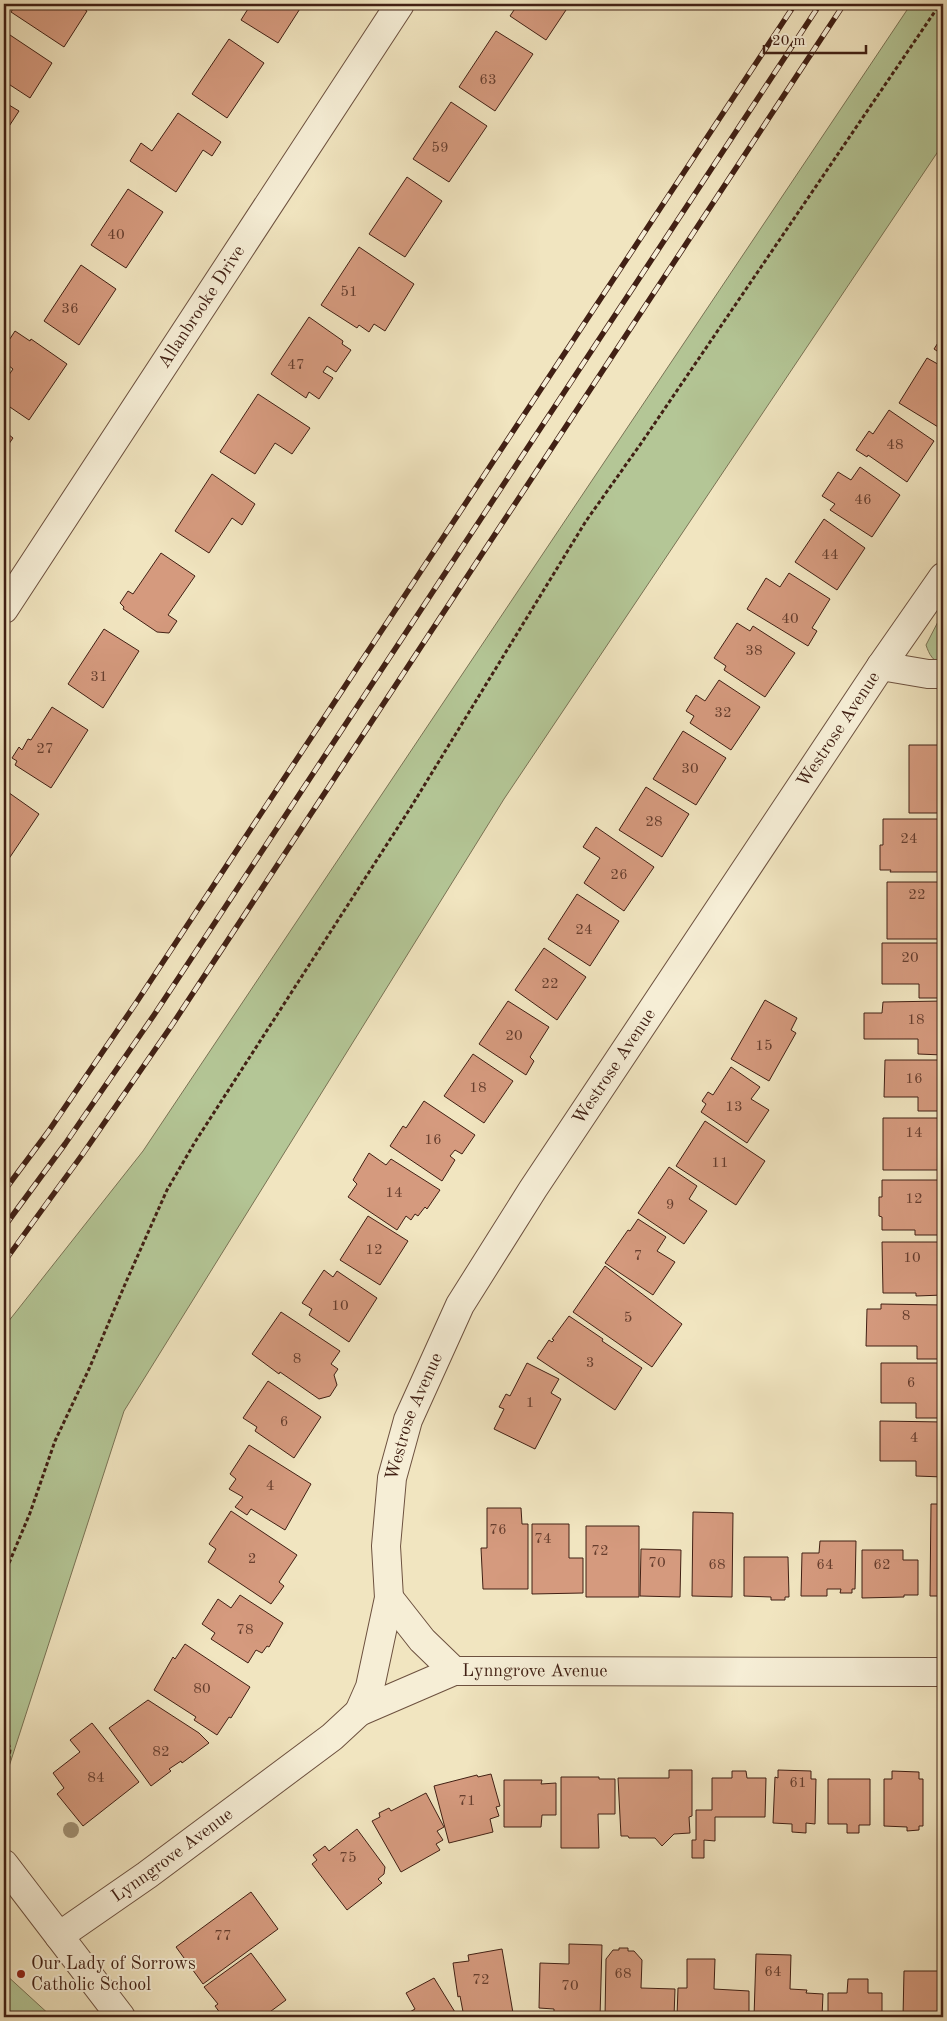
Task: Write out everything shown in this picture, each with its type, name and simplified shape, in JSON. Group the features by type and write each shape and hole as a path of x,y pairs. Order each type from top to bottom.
{"street":[{"name":"Allanbrooke Drive","path":"4,609 400,4"},
{"name":"Westrose Avenue","path":"359,1712 370,1686 389,1598 386,1546 392,1478 408,1420 460,1305 533,1189 881,666 943,577"},
{"path":"881,666 928,674 943,674"},
{"path":"389,1598 422,1640 454,1671"},
{"name":"Lynngrove Avenue","path":"59,1936 147,1875 332,1737 359,1712 454,1671 943,1672"},
{"path":"4,1864 121,2017"}],"path":[{"path":"4,1575 30,1513 55,1441 89,1369 167,1190 195,1142 411,807 586,521 642,442 940,4"},
{"path":"4,1732 10,1749 4,1802"}],"green space":[{"path":"911,4 943,4 943,144 504,799 124,1411 4,1782 4,1327 143,1151"},
{"path":"943,612 943,664 932,657 926,645"},
{"path":"4,1973 52,2017 4,2017"}],"building":[{"path":"16,4 76,4 87,11 64,47 11,12"},
{"path":"251,4 303,4 278,43 241,20"},
{"path":"518,4 570,4 546,40 510,16"},
{"path":"4,31 52,63 30,98 4,81"},
{"path":"496,31 533,54 495,111 459,87"},
{"path":"229,39 264,63 227,118 192,94"},
{"path":"4,102 19,111 4,134"},
{"path":"451,102 487,126 449,182 413,159"},
{"path":"178,113 221,142 212,156 203,150 176,192 130,161 141,143 152,151"},
{"path":"407,177 442,201 405,257 369,234"},
{"path":"128,189 163,212 126,268 91,245"},
{"path":"359,247 414,284 385,331 374,324 369,332 359,325 357,328 321,305"},
{"path":"81,265 116,289 79,345 44,321"},
{"path":"309,317 343,341 342,344 351,350 336,372 327,366 323,372 333,378 319,399 309,392 306,398 271,374"},
{"path":"15,331 30,341 31,339 67,364 29,420 4,403 4,382 13,369 4,362 4,348"},
{"path":"943,335 943,355 934,349"},
{"path":"927,358 943,367 943,430 899,403"},
{"path":"258,394 310,428 292,454 275,443 255,474 220,452"},
{"path":"889,410 934,441 907,482 868,455 867,457 856,450 869,431 873,434"},
{"path":"4,431 13,438 4,451"},
{"path":"860,467 900,495 872,537 830,510 835,504 822,496 838,472 851,480"},
{"path":"212,474 255,504 242,525 232,518 209,553 175,531"},
{"path":"824,519 865,548 837,590 795,562"},
{"path":"161,553 195,576 168,615 177,621 169,633 157,632 123,609 124,607 120,603 128,591 133,594"},
{"path":"789,573 830,599 812,628 817,631 808,646 747,609 766,578 780,587"},
{"path":"737,623 750,631 753,626 795,653 765,697 724,670 726,666 714,658"},
{"path":"104,629 139,651 103,708 68,684"},
{"path":"719,680 760,707 731,750 690,723 694,716 686,711 696,695 705,701"},
{"path":"52,707 88,730 51,788 15,765 17,761 12,758 19,747 22,750 28,739 31,740"},
{"path":"683,731 726,758 696,805 653,779"},
{"path":"909,745 943,745 943,813 909,813"},
{"path":"646,787 689,814 662,857 619,830"},
{"path":"4,791 39,814 4,866"},
{"path":"883,819 943,819 943,872 890,872 891,870 880,870 880,845 883,845"},
{"path":"596,827 654,867 624,911 584,883 600,858 583,847"},
{"path":"887,882 943,882 943,939 887,939"},
{"path":"577,894 619,921 590,966 548,939"},
{"path":"882,943 943,943 943,998 919,998 919,984 882,984"},
{"path":"544,948 586,977 557,1020 515,990"},
{"path":"765,1000 797,1018 791,1030 796,1033 769,1081 731,1059"},
{"path":"508,1001 549,1027 530,1057 534,1061 526,1075 479,1044"},
{"path":"943,1001 943,1055 918,1054 918,1039 864,1039 864,1013 882,1013 883,1002"},
{"path":"473,1054 513,1081 484,1123 444,1096"},
{"path":"885,1060 943,1060 943,1111 918,1111 918,1097 884,1097"},
{"path":"731,1067 760,1087 751,1099 769,1110 747,1143 701,1112 706,1104 702,1101 708,1092 713,1095"},
{"path":"424,1101 475,1135 462,1154 455,1150 450,1156 455,1160 442,1181 390,1146 403,1126 406,1128"},
{"path":"883,1118 943,1118 943,1170 883,1170"},
{"path":"705,1121 765,1161 736,1205 676,1166"},
{"path":"369,1153 386,1165 391,1159 440,1190 427,1209 425,1207 418,1216 415,1214 411,1220 406,1216 397,1230 348,1197 357,1184 353,1180"},
{"path":"669,1167 697,1186 689,1199 707,1211 684,1244 638,1213"},
{"path":"882,1180 943,1180 943,1235 915,1235 915,1230 882,1230 882,1217 879,1216 879,1197 882,1197"},
{"path":"368,1216 408,1241 380,1285 340,1260"},
{"path":"638,1219 666,1237 657,1251 675,1262 653,1295 605,1263"},
{"path":"882,1242 943,1242 943,1295 916,1296 916,1293 883,1293"},
{"path":"605,1266 682,1324 652,1367 573,1312"},
{"path":"324,1270 333,1277 337,1271 377,1298 349,1342 309,1315 312,1309 302,1303"},
{"path":"881,1304 943,1305 943,1359 917,1359 917,1346 866,1346 867,1309 881,1309"},
{"path":"281,1312 340,1351 331,1364 338,1369 334,1375 337,1385 330,1396 319,1399 280,1372 279,1374 252,1354"},
{"path":"569,1316 642,1368 615,1410 537,1358 549,1340 552,1342 554,1340 552,1339"},
{"path":"527,1363 559,1379 551,1393 561,1399 535,1449 494,1429 504,1409 499,1407 506,1394 510,1396"},
{"path":"881,1363 943,1363 943,1418 916,1418 916,1403 881,1403"},
{"path":"268,1381 321,1417 294,1458 255,1431 257,1427 243,1418"},
{"path":"880,1421 943,1422 943,1477 916,1476 916,1461 880,1461"},
{"path":"249,1445 311,1484 285,1530 251,1509 247,1515 235,1507 243,1497 229,1489 236,1479 230,1474"},
{"path":"931,1504 943,1504 943,1596 930,1596"},
{"path":"487,1508 521,1508 522,1524 528,1524 528,1589 483,1589 481,1548 487,1548"},
{"path":"231,1511 297,1555 279,1582 284,1586 271,1604 208,1562 216,1549 209,1544"},
{"path":"693,1512 733,1513 732,1597 692,1596"},
{"path":"532,1524 569,1524 569,1558 583,1558 583,1593 532,1594"},
{"path":"586,1526 639,1526 639,1597 586,1597"},
{"path":"820,1541 856,1541 855,1589 852,1589 852,1593 840,1593 841,1589 827,1589 827,1596 801,1596 802,1553 819,1553"},
{"path":"641,1549 681,1550 680,1597 640,1596"},
{"path":"862,1550 903,1550 903,1560 918,1560 918,1595 862,1598"},
{"path":"744,1557 788,1557 789,1597 785,1597 785,1600 771,1600 771,1597 744,1596"},
{"path":"240,1595 283,1623 269,1647 267,1646 262,1653 256,1650 248,1663 211,1639 215,1633 202,1624 218,1599 231,1608"},
{"path":"185,1644 250,1687 231,1718 229,1717 217,1735 194,1720 196,1717 154,1690 173,1657 175,1659"},
{"path":"148,1700 199,1733 209,1743 182,1763 181,1761 169,1769 171,1771 151,1786 109,1728"},
{"path":"92,1723 139,1782 83,1826 57,1794 64,1788 53,1773 80,1752 70,1740"},
{"path":"669,1770 692,1770 692,1816 689,1817 690,1833 674,1834 662,1846 655,1838 629,1838 628,1836 621,1836 618,1778 669,1778"},
{"path":"778,1770 811,1771 811,1779 816,1779 815,1824 806,1823 806,1833 792,1832 792,1824 773,1823 775,1777 778,1778"},
{"path":"732,1771 746,1771 747,1778 766,1778 765,1817 715,1817 715,1841 704,1840 704,1858 692,1858 692,1840 696,1840 696,1810 712,1810 712,1778 732,1778"},
{"path":"892,1771 919,1772 919,1779 923,1779 923,1826 919,1826 919,1830 907,1831 907,1827 884,1826 884,1779 892,1779"},
{"path":"491,1774 500,1806 496,1807 499,1816 490,1819 493,1832 449,1843 434,1786 477,1775 478,1777"},
{"path":"561,1777 615,1779 615,1814 598,1814 599,1848 561,1848"},
{"path":"940,1778 943,1778 943,1816 939,1816"},
{"path":"828,1779 870,1779 870,1825 859,1825 859,1833 847,1833 847,1824 828,1824"},
{"path":"504,1780 542,1780 541,1784 556,1783 556,1815 542,1815 541,1827 504,1827"},
{"path":"426,1793 444,1827 437,1831 443,1840 436,1844 440,1850 401,1872 372,1821 380,1817 379,1813 389,1808 391,1811"},
{"path":"357,1829 385,1867 384,1874 378,1879 382,1883 347,1910 312,1864 317,1860 313,1855 325,1846 329,1851"},
{"path":"251,1892 278,1929 203,1984 176,1947"},
{"path":"569,1944 602,1945 600,2017 567,2017 554,2015 554,2009 539,2008 540,1963 569,1964"},
{"path":"619,1948 628,1948 628,1951 634,1951 642,1960 641,1988 675,1989 674,2017 605,2017 606,1959 613,1950 619,1950"},
{"path":"502,1949 513,2013 487,2017 464,2017 460,1996 458,1997 453,1963 469,1961 468,1955"},
{"path":"251,1953 286,2000 263,2017 223,2017 215,2006 218,2004 204,1987"},
{"path":"756,1954 791,1955 790,1989 807,1990 806,1993 823,1994 822,2017 754,2017"},
{"path":"687,1959 715,1959 714,1989 749,1991 749,2017 677,2017 678,1988 687,1988"},
{"path":"904,1971 943,1971 943,2017 903,2017"},
{"path":"434,1978 458,2017 401,2017 415,2009 406,1993"},
{"path":"848,1979 868,1979 868,1993 882,1993 882,2017 828,2017 828,1993 847,1993"}],"railway":[{"path":"4,1191 48,1132 136,1003 795,4"},
{"path":"4,1227 65,1144 154,1015 820,4"},
{"path":"4,1262 82,1155 172,1025 844,4"}],"place":[{"name":"Our Lady of Sorrows Catholic School","path":"21,1974"}]}
